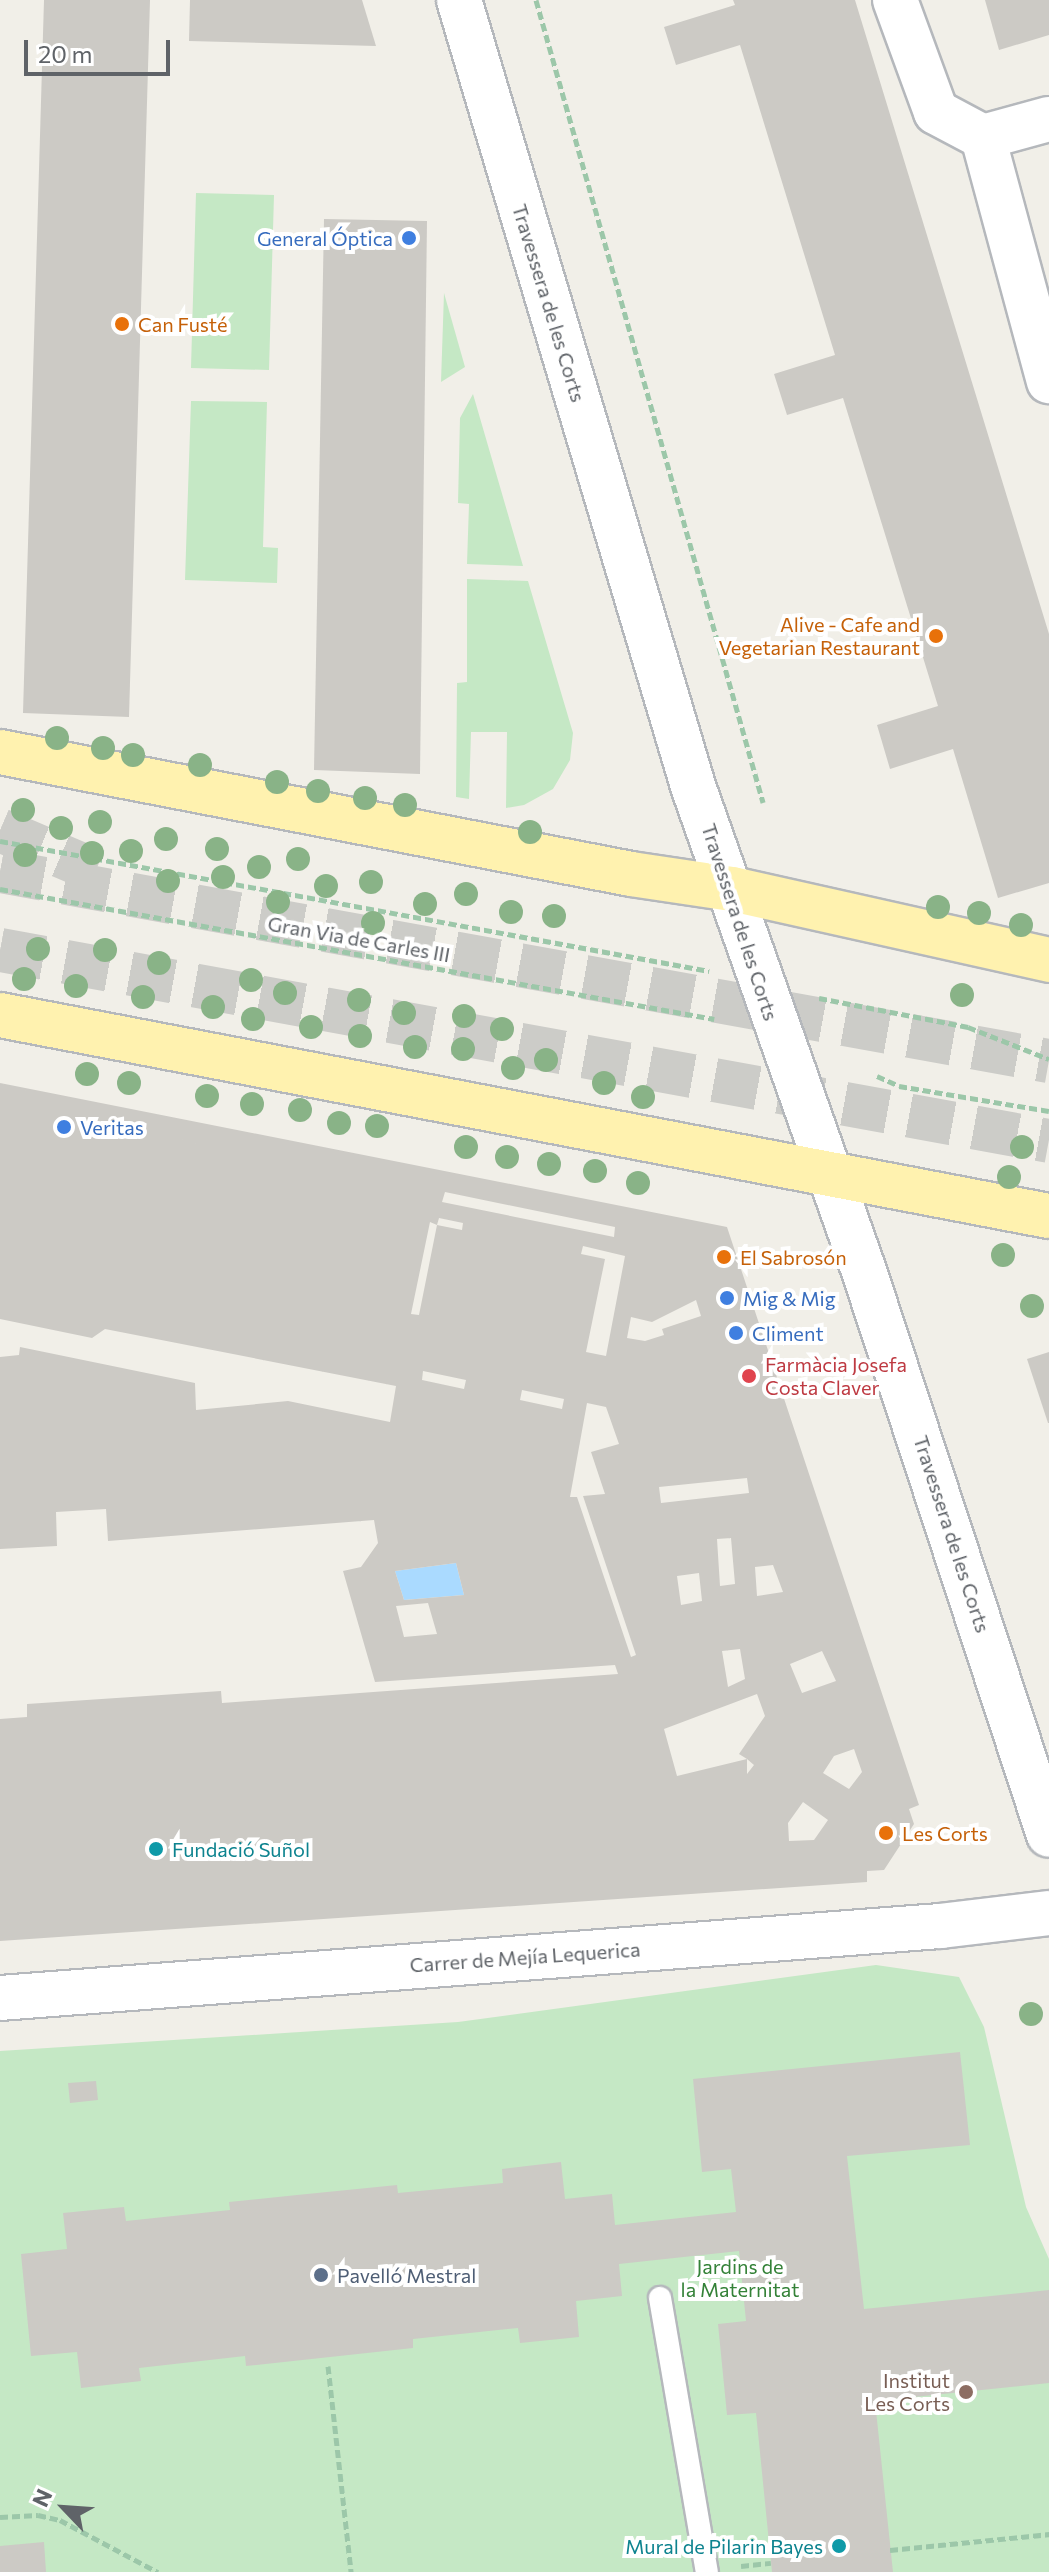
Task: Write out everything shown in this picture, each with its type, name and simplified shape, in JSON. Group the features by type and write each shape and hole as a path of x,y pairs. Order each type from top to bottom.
{"main road":[{"name":"Travessera de les Corts","path":"459,0 693,786 732,889 782,1048 831,1178 1049,1835"},
{"path":"895,0 936,112 983,137 1049,119"},
{"path":"983,137 1049,381"},
{"path":"0,752 615,871 732,889 1049,960"},
{"path":"0,1015 831,1178 1049,1216"},
{"name":"Carrer de Mejía Lequerica","path":"0,1998 940,1926 1049,1913"}],"lane":[{"path":"660,2298 707,2572"}],"path":[{"path":"536,0 763,802"},
{"name":"Gran Via de Carles III","path":"0,841 692,968"},
{"name":"Gran Via de Carles III","path":"0,889 714,1019"},
{"path":"857,1009 968,1027 1049,1059"},
{"path":"877,1076 899,1086 1049,1111"},
{"path":"328,2366 351,2572"},
{"path":"0,2517 38,2515 60,2520 158,2572"},
{"path":"890,2550 1049,2534"}],"green space":[{"path":"196,193 274,195 269,370 191,368"},
{"path":"444,293 465,367 441,382"},
{"path":"473,394 523,566 467,564 469,504 458,503 460,418"},
{"path":"191,401 267,402 263,547 278,548 277,583 185,580"},
{"path":"467,579 528,581 573,733 570,760 553,789 524,805 506,808 507,732 471,732 469,799 456,797 457,683 467,682"},
{"name":"Jardins de la Maternitat","path":"876,1965 959,1977 984,2027 1026,2207 1049,2259 1049,2572 0,2572 0,2051 458,2022"}],"water":[{"path":"456,1563 464,1595 404,1600 395,1571"}],"building":[{"path":"44,0 150,0 129,717 23,713"},
{"path":"190,0 362,0 376,46 189,41"},
{"path":"733,0 855,0 1049,634 1049,883 998,898 953,749 890,769 877,725 938,706 843,398 787,415 774,374 835,355 740,45 676,65 664,27 735,5"},
{"path":"985,0 1049,0 1049,35 999,50"},
{"path":"324,219 427,221 420,774 314,770"},
{"path":"0,1083 727,1227 919,1805 909,1809 914,1824 884,1870 867,1871 867,1882 0,1941 0,1719 27,1717 27,1704 221,1691 222,1703 618,1674 615,1665 375,1682 343,1571 361,1567 378,1543 374,1520 108,1541 106,1509 56,1512 57,1546 0,1549 0,1357 19,1355 20,1347 195,1383 196,1410 288,1401 390,1422 396,1386 105,1329 92,1338 0,1319","holes":["445,1192 615,1227 614,1237 442,1202","439,1218 463,1223 462,1230 437,1225","430,1222 437,1225 419,1315 411,1314","583,1246 625,1256 606,1356 586,1352 605,1259 581,1254","696,1300 701,1316 662,1329 664,1335 645,1341 627,1338 631,1317 652,1322","423,1371 466,1380 464,1389 422,1380","522,1390 564,1399 562,1409 520,1400","587,1403 606,1407 619,1444 591,1452 605,1494 583,1496 636,1655 631,1657 577,1497 570,1497","747,1478 749,1493 661,1503 659,1487","731,1538 735,1584 720,1586 717,1539","456,1563 464,1595 404,1600 395,1571","773,1565 783,1592 757,1596 755,1567","699,1573 702,1601 681,1605 677,1576","428,1603 437,1634 404,1637 396,1606","740,1649 745,1679 728,1687 722,1651","822,1651 836,1681 802,1693 790,1664","757,1694 765,1716 739,1754 747,1759 677,1776 664,1729","854,1749 862,1772 849,1789 823,1773 834,1756","747,1759 754,1765 747,1774","803,1802 828,1820 814,1840 789,1841 788,1823"]},
{"path":"1049,1352 1049,1423 1048,1423 1027,1359"},
{"path":"960,2052 970,2145 847,2156 864,2309 1049,2290 1049,2383 875,2401 893,2572 772,2572 756,2413 727,2415 718,2324 746,2321 739,2251 619,2264 622,2296 576,2301 579,2337 520,2343 518,2328 413,2339 413,2348 246,2366 245,2356 139,2368 141,2381 81,2388 77,2352 31,2356 21,2254 67,2249 63,2213 124,2207 126,2221 230,2210 229,2202 297,2195 397,2185 398,2193 503,2183 502,2169 561,2162 565,2199 612,2194 615,2225 736,2212 731,2169 702,2172 693,2079"},
{"path":"96,2081 98,2100 70,2103 68,2083"},
{"path":"44,2542 46,2572 0,2572 0,2546"}],"tunnel":[{"path":"0,830 96,871"},
{"path":"0,871 1049,1061"},
{"path":"0,950 1049,1141"}],"place":[{"name":"General Óptica","path":"409,238"},
{"name":"Can Fusté","path":"122,324"},
{"name":"Alive - Cafe and Vegetarian Restaurant","path":"936,636"},
{"name":"Veritas","path":"64,1127"},
{"name":"El Sabrosón","path":"724,1257"},
{"name":"Mig & Mig","path":"727,1298"},
{"name":"Climent","path":"736,1333"},
{"name":"Farmàcia Josefa Costa Claver","path":"749,1376"},
{"name":"Les Corts","path":"886,1833"},
{"name":"Fundació Suñol","path":"156,1849"},
{"name":"Pavelló Mestral","path":"321,2275"},
{"name":"Institut Les Corts","path":"966,2392"},
{"name":"Mural de Pilarin Bayes","path":"839,2546"}]}
